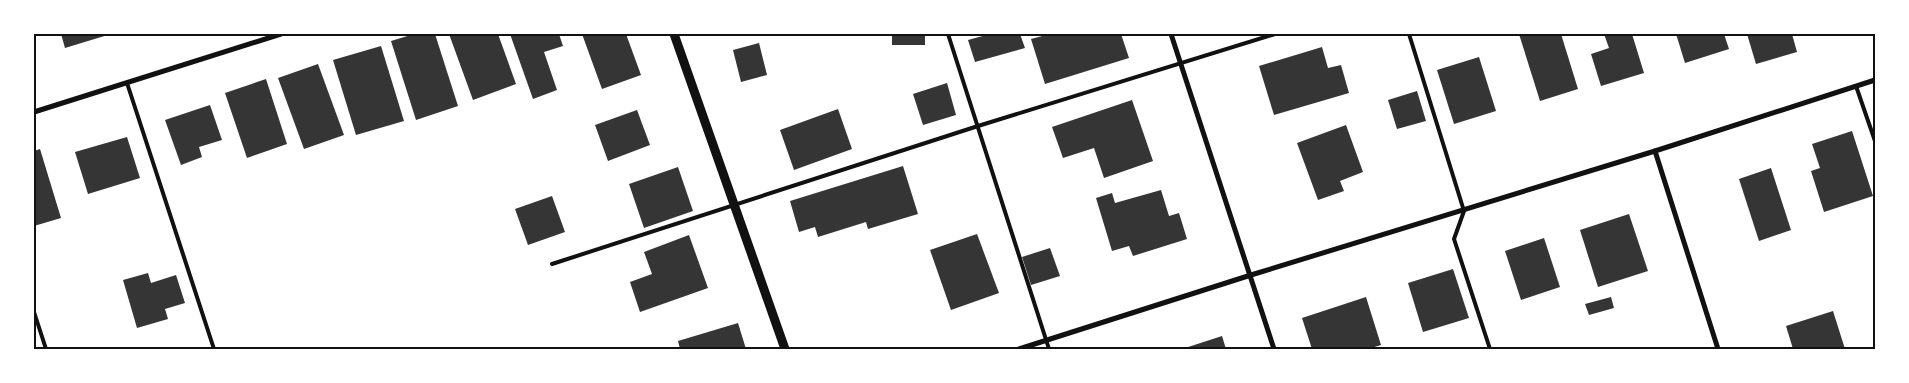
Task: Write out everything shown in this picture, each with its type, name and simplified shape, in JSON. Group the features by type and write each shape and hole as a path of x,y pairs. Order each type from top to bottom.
{"street":[{"path":"34,112 281,34"},
{"path":"674,34 785,349"},
{"path":"1171,34 1274,349"},
{"path":"1019,349 1251,275 1655,151 1875,80"},
{"path":"1655,151 1718,349"}],"lane":[{"path":"948,34 1049,349"},
{"path":"552,264 978,126 1275,34"},
{"path":"1410,34 1464,211 1454,239 1490,349"},
{"path":"127,83 214,349"},
{"path":"1856,86 1875,140"},
{"path":"34,312 46,349"}],"building":[{"path":"61,34 111,34 65,48"},
{"path":"414,34 435,34 458,106 416,120 391,41"},
{"path":"449,34 498,34 516,84 473,100"},
{"path":"510,34 559,34 563,46 544,52 557,90 533,99"},
{"path":"582,34 626,34 641,75 602,89"},
{"path":"892,34 925,34 925,45 892,45"},
{"path":"990,34 1020,34 1025,48 975,62 968,40"},
{"path":"1050,34 1121,34 1129,58 1045,84 1031,39"},
{"path":"1519,34 1561,34 1578,89 1540,101"},
{"path":"1604,34 1632,34 1644,73 1601,86 1591,54 1609,48"},
{"path":"1676,34 1724,34 1729,49 1685,63"},
{"path":"1747,34 1792,34 1797,52 1756,64"},
{"path":"759,43 767,75 741,82 733,50"},
{"path":"381,46 404,121 356,135 333,60"},
{"path":"1322,47 1328,68 1341,65 1349,93 1274,115 1259,66"},
{"path":"1479,57 1496,111 1454,124 1437,70"},
{"path":"318,64 344,135 304,149 278,78"},
{"path":"266,79 287,144 247,158 225,93"},
{"path":"947,83 956,115 923,125 913,94"},
{"path":"1417,91 1426,121 1397,129 1388,100"},
{"path":"1132,100 1153,161 1104,178 1094,148 1063,158 1052,127"},
{"path":"210,105 222,140 199,147 202,157 181,165 165,120"},
{"path":"838,109 852,149 794,170 780,130"},
{"path":"637,110 650,145 608,161 595,125"},
{"path":"1346,125 1363,172 1340,181 1344,191 1318,200 1297,143"},
{"path":"1852,131 1873,196 1824,212 1811,171 1820,168 1812,144"},
{"path":"127,137 140,178 88,194 75,152"},
{"path":"40,149 61,218 34,226 34,151"},
{"path":"903,166 918,214 868,229 866,222 818,237 815,227 799,232 790,201"},
{"path":"678,167 693,211 644,228 629,184"},
{"path":"1771,168 1791,230 1759,241 1739,179"},
{"path":"1161,190 1169,216 1179,213 1187,239 1133,256 1129,246 1112,251 1096,198 1112,193 1115,203"},
{"path":"552,196 565,232 528,245 515,209"},
{"path":"1629,214 1648,271 1598,287 1580,230"},
{"path":"977,234 999,293 951,310 930,250"},
{"path":"689,235 708,288 640,312 630,282 652,274 644,252"},
{"path":"1544,238 1560,287 1521,300 1505,251"},
{"path":"1050,248 1060,276 1031,285 1022,257"},
{"path":"1453,269 1469,318 1423,332 1408,283"},
{"path":"148,273 151,283 176,275 185,303 165,309 168,319 137,328 123,280"},
{"path":"1366,297 1381,345 1368,349 1312,349 1302,318"},
{"path":"1611,297 1614,308 1589,315 1585,304"},
{"path":"1833,311 1845,349 1793,349 1786,326"},
{"path":"738,323 746,349 680,349 678,341"},
{"path":"1222,336 1226,349 1182,349"}]}
